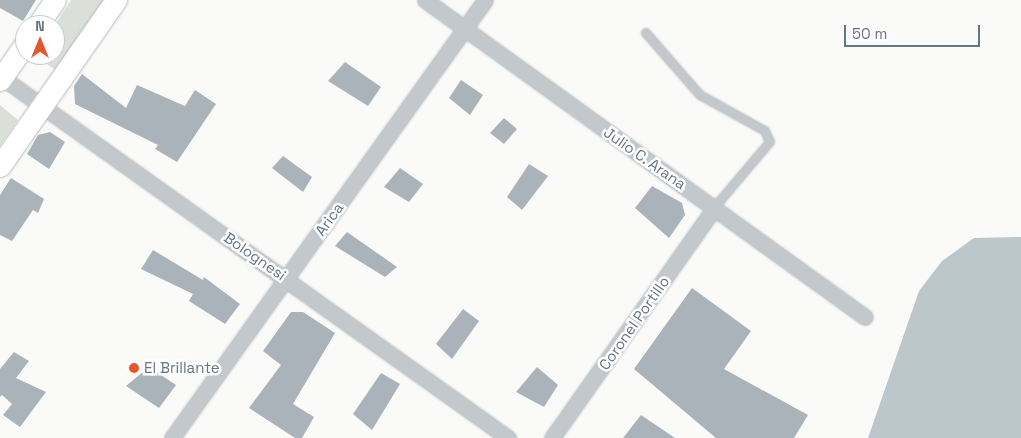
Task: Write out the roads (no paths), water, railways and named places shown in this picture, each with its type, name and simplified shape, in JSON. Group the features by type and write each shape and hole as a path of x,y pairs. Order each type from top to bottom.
{"main road":[{"path":"45,15 55,0"},
{"path":"0,166 116,0"},
{"path":"1,78 15,58"}],"street":[{"name":"Julio C. Arana","path":"425,0 865,317"},
{"name":"Arica","path":"172,438 485,0"},
{"name":"Bolognesi","path":"1,78 287,278 508,438"},
{"name":"Coronel Portillo","path":"552,438 715,208"}],"lane":[{"path":"646,33 700,95 765,131 770,142 715,208"}],"place":[{"name":"El Brillante","path":"134,368"}]}
